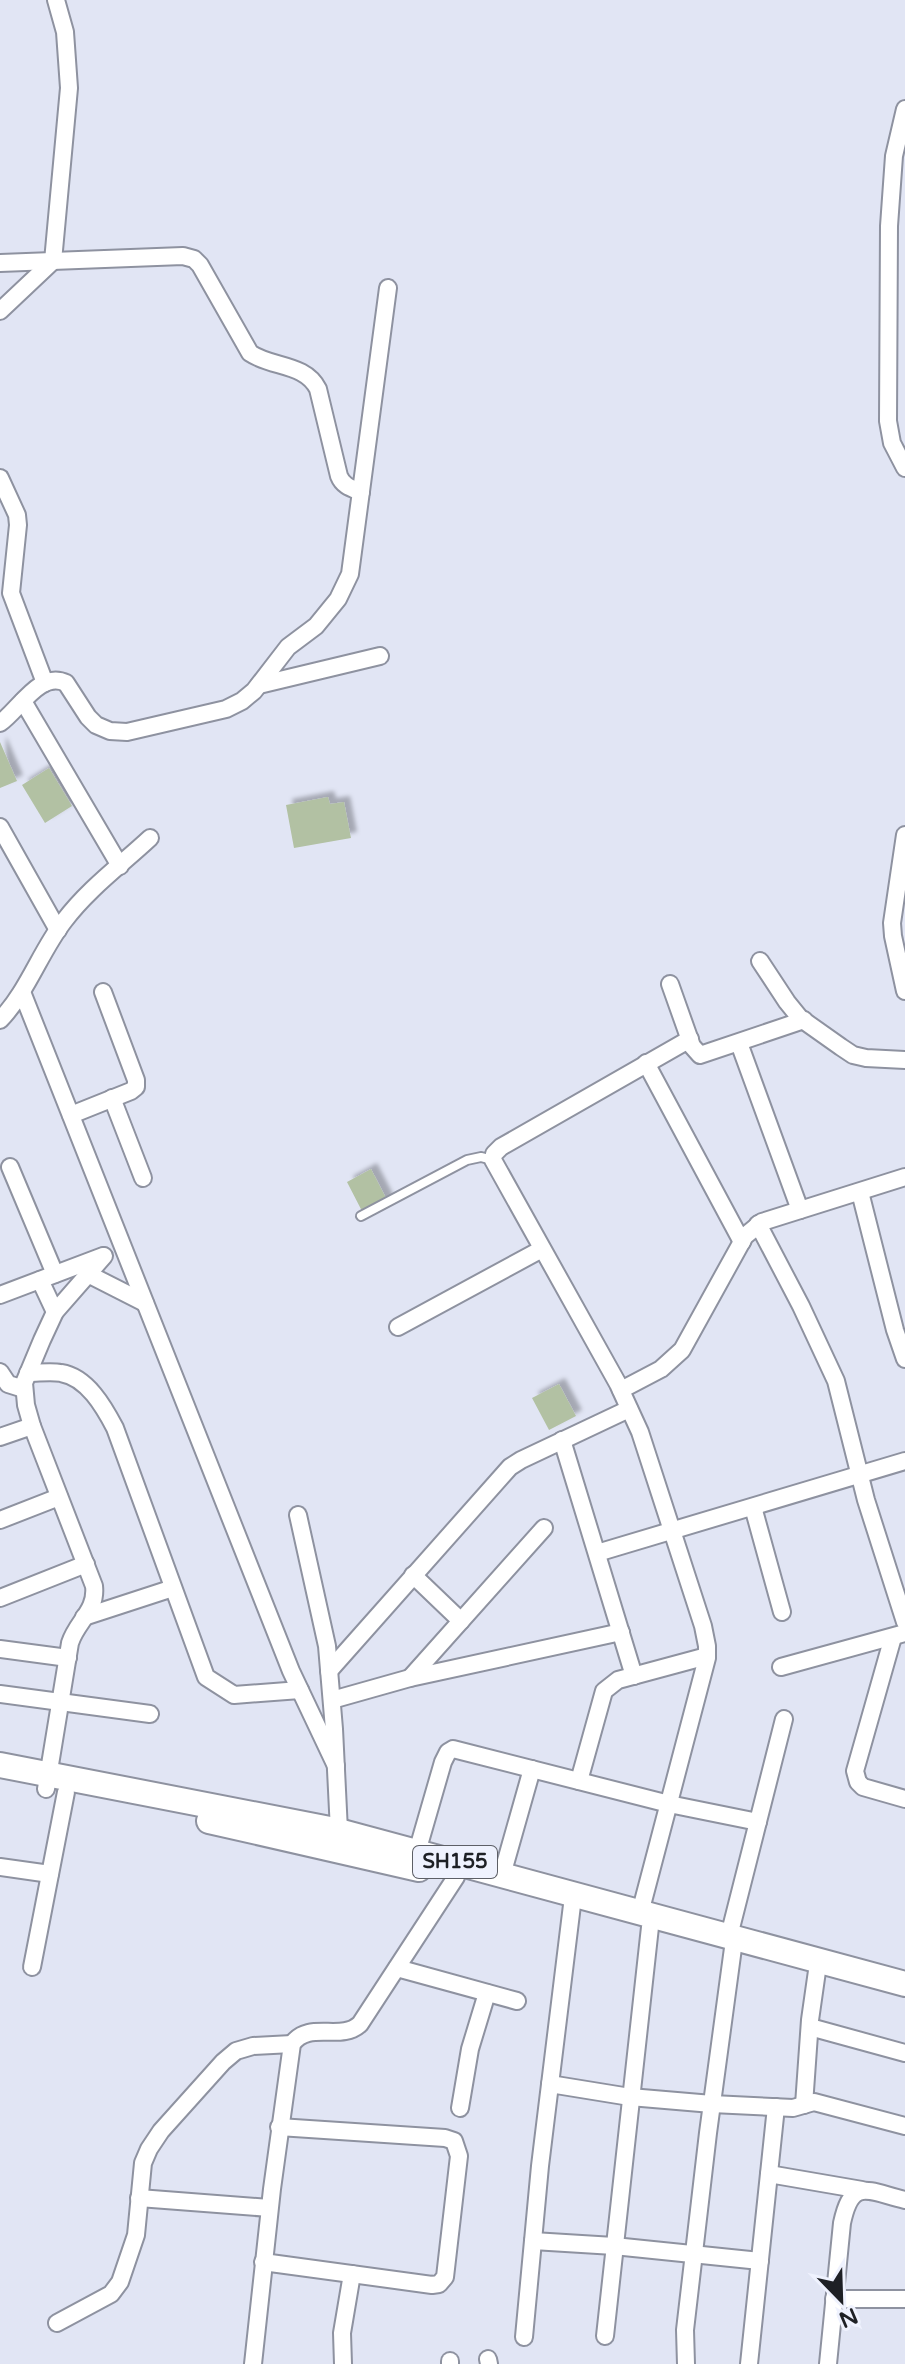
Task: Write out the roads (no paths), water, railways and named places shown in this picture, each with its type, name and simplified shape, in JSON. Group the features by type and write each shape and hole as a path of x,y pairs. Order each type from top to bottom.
{"main road":[{"name":"SH155","path":"0,1765 54,1785 645,1920 904,1985"},
{"name":"SH155","path":"0,1780 54,1785 339,1831 502,1875 645,1920"},
{"name":"SH155","path":"731,1942 817,1971 904,1985"}],"street":[{"path":"0,311 53,261 69,88 65,32 56,0"},
{"path":"905,109 894,156 898,211 897,390 888,421 892,443 905,468"},
{"path":"0,263 183,256 194,259 250,353 313,378 341,482 361,492"},
{"path":"0,723 14,713 37,687 61,680 96,725 110,731 127,732 226,709 242,701 259,685 288,647 316,626 338,599 350,574 388,288"},
{"path":"0,478 17,515 18,525 11,593 45,683"},
{"path":"259,685 380,656"},
{"path":"23,701 120,866"},
{"path":"1,831 58,930"},
{"path":"905,835 892,923 905,991"},
{"path":"0,1020 12,1008 58,930 80,901 150,838"},
{"path":"760,961 787,1002 804,1020 853,1055 905,1060"},
{"path":"670,984 690,1039 700,1055 804,1020"},
{"path":"22,992 300,1690 336,1766"},
{"path":"71,1115 136,1087 103,992"},
{"path":"605,2336 645,1920 669,1804 707,1656 703,1626 640,1432 621,1390 493,1160 501,1147 690,1039"},
{"path":"739,1043 800,1210"},
{"path":"646,1063 742,1242"},
{"path":"112,1098 143,1178"},
{"path":"10,1167 48,1277 55,1312"},
{"path":"621,1390 661,1369 682,1350 753,1227 905,1177"},
{"path":"860,1192 905,1359"},
{"path":"758,1224 836,1381 860,1475 905,1622"},
{"path":"0,1295 124,1249"},
{"path":"398,1327 542,1249"},
{"path":"32,1967 50,1874 54,1785 68,1658 73,1633 94,1603 95,1596 86,1564 32,1426 26,1381 55,1312 104,1256"},
{"path":"88,1274 145,1303"},
{"path":"0,1372 14,1387 58,1372 66,1374 96,1397 105,1410 115,1428 206,1677 234,1695 300,1690"},
{"path":"329,1671 510,1467 629,1409"},
{"path":"0,1437 32,1426"},
{"path":"562,1440 634,1676"},
{"path":"597,1553 905,1461"},
{"path":"0,1520 59,1497"},
{"path":"753,1507 782,1612"},
{"path":"298,1515 327,1646 339,1831"},
{"path":"410,1678 544,1528"},
{"path":"0,1598 86,1564"},
{"path":"413,1575 461,1621"},
{"path":"84,1617 173,1588"},
{"path":"332,1700 410,1678 621,1632"},
{"path":"781,1667 899,1635"},
{"path":"899,1635 855,1771 863,1787 904,1793"},
{"path":"0,1649 68,1658"},
{"path":"579,1781 604,1691 618,1680 707,1656"},
{"path":"0,1694 150,1714"},
{"path":"686,2364 685,2330 731,1942 784,1719"},
{"path":"417,1852 448,1752 460,1749 669,1804 758,1822"},
{"path":"502,1875 532,1769"},
{"path":"0,1867 50,1874"},
{"path":"253,2364 269,2208 292,2044 302,2034 355,2029 456,1877"},
{"path":"524,2337 572,1905"},
{"path":"397,1968 517,2001"},
{"path":"804,2105 817,1971"},
{"path":"460,2108 470,2049 487,1993"},
{"path":"810,2027 905,2053"},
{"path":"57,2323 111,2294 120,2282 136,2235 143,2163 161,2131 223,2062 243,2048 292,2044"},
{"path":"550,2084 630,2097 712,2104 793,2108 814,2102 823,2103 905,2126"},
{"path":"749,2364 776,2107"},
{"path":"263,2262 432,2285 444,2281 459,2156 454,2141 445,2138 279,2127"},
{"path":"769,2174 905,2200"},
{"path":"828,2364 846,2203 856,2192 864,2191"},
{"path":"139,2198 269,2208"},
{"path":"533,2241 760,2261"},
{"path":"343,2364 342,2333 352,2274"},
{"path":"834,2299 905,2299"}],"lane":[{"path":"361,1216 467,1160 481,1157 493,1160"}]}
